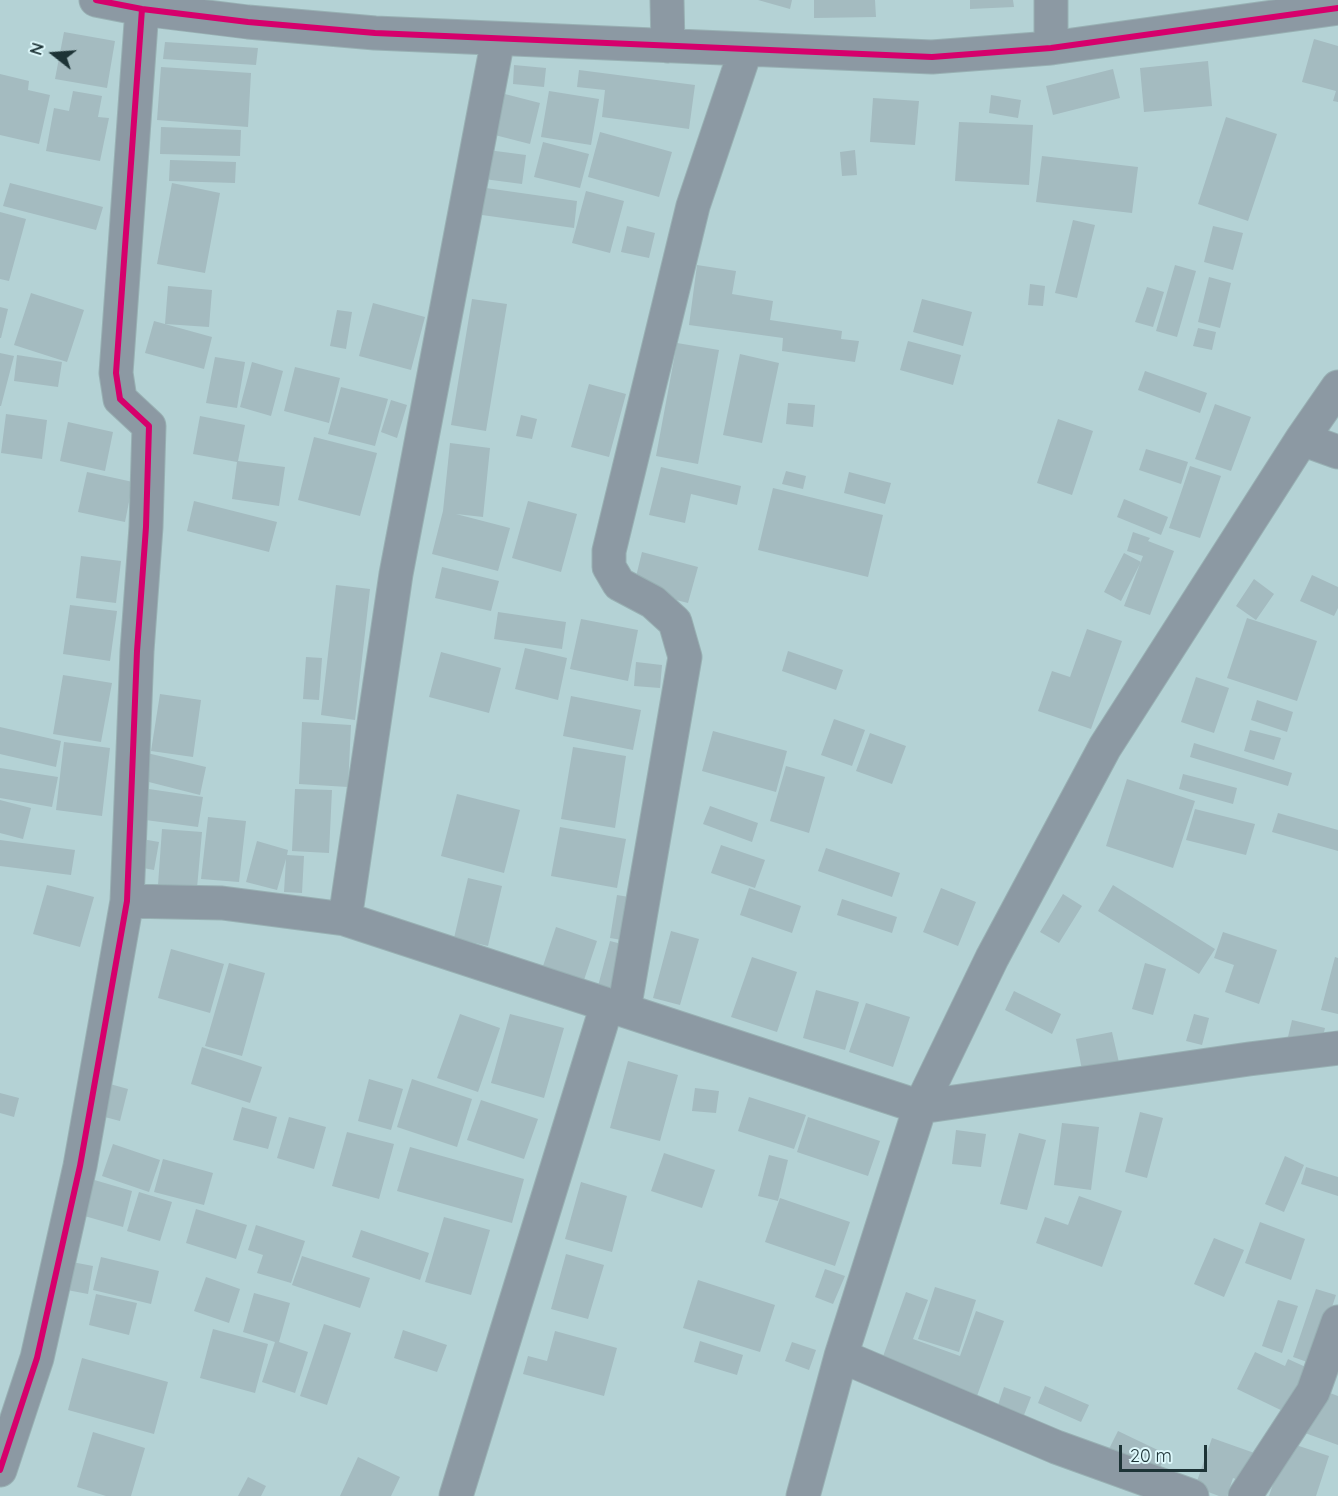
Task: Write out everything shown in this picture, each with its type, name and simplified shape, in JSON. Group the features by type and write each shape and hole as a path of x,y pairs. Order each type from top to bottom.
{"street":[{"path":"96,0 142,9 248,22 364,32 932,57 1052,48 1338,8"},
{"path":"667,0 668,46"},
{"path":"1051,0 1052,48"},
{"path":"0,1470 37,1358 80,1166 127,901 149,426 120,399 116,373 142,9"},
{"path":"345,919 396,574 498,39"},
{"path":"456,1496 616,1007 685,657 675,622 653,602 619,584 609,567 609,551 693,206 746,50"},
{"path":"803,1496 841,1356 920,1107 992,958 1105,747 1338,387"},
{"path":"1302,440 1338,452"},
{"path":"127,901 222,903 345,919 920,1107 1338,1048"},
{"path":"1245,1496 1313,1392 1338,1322"},
{"path":"841,1356 1056,1447 1192,1496"}],"building":[{"path":"758,0 792,0 790,9"},
{"path":"814,0 875,0 876,17 814,18"},
{"path":"970,0 1013,0 1014,7 970,9"},
{"path":"64,32 115,41 107,88 55,79"},
{"path":"1314,39 1338,46 1338,102 1333,101 1336,91 1302,82"},
{"path":"165,42 258,48 256,65 163,59"},
{"path":"1208,61 1212,106 1144,112 1140,68"},
{"path":"514,65 546,68 544,87 513,84"},
{"path":"161,67 251,73 248,127 157,120"},
{"path":"1113,69 1120,98 1053,115 1046,86"},
{"path":"579,70 695,85 689,129 602,117 605,90 577,87"},
{"path":"0,74 29,81 28,90 50,95 39,144 0,135"},
{"path":"73,91 102,96 98,117 109,118 100,161 46,151 54,108 69,111"},
{"path":"549,91 599,99 591,145 541,137"},
{"path":"497,92 540,103 530,144 487,133"},
{"path":"991,95 1021,100 1018,118 989,113"},
{"path":"873,98 919,101 915,145 870,142"},
{"path":"1226,117 1277,134 1248,221 1198,204"},
{"path":"959,122 1033,125 1029,185 955,181"},
{"path":"161,127 241,130 240,156 160,154"},
{"path":"600,132 672,152 659,197 588,177"},
{"path":"543,142 589,154 580,188 534,177"},
{"path":"488,150 526,155 522,184 484,179"},
{"path":"855,150 857,175 842,176 840,152"},
{"path":"1042,156 1138,167 1132,213 1036,202"},
{"path":"170,160 236,162 235,183 169,181"},
{"path":"10,183 103,207 96,230 3,206"},
{"path":"172,183 220,193 205,273 157,264"},
{"path":"479,187 577,201 574,228 475,214"},
{"path":"586,191 624,201 610,253 572,243"},
{"path":"0,212 26,219 9,281 0,279"},
{"path":"1073,220 1095,225 1077,298 1055,293"},
{"path":"627,226 655,233 649,258 621,252"},
{"path":"1213,226 1243,233 1233,270 1204,262"},
{"path":"697,265 736,271 732,294 773,301 770,320 842,331 841,339 859,341 855,362 782,351 783,338 689,325"},
{"path":"1175,265 1196,271 1177,337 1156,331"},
{"path":"1209,277 1231,283 1220,328 1198,322"},
{"path":"1030,284 1045,286 1043,306 1028,305"},
{"path":"168,286 212,290 209,327 165,324"},
{"path":"1147,287 1164,292 1153,327 1135,322"},
{"path":"31,293 84,310 67,362 14,345"},
{"path":"472,299 507,304 486,431 451,425"},
{"path":"922,299 972,312 963,346 913,332"},
{"path":"373,303 425,317 411,370 359,356"},
{"path":"0,307 8,309 1,338 0,338"},
{"path":"337,310 352,312 346,349 330,346"},
{"path":"154,321 212,337 204,369 145,353"},
{"path":"1198,328 1216,332 1212,350 1193,346"},
{"path":"908,341 961,355 953,385 900,370"},
{"path":"677,343 719,350 698,464 656,456"},
{"path":"0,353 14,356 1,406 0,406"},
{"path":"740,354 779,363 762,443 723,435"},
{"path":"17,355 62,362 58,387 14,381"},
{"path":"215,357 245,362 237,408 206,403"},
{"path":"252,362 283,371 271,416 240,407"},
{"path":"295,367 340,378 329,423 284,411"},
{"path":"1145,371 1207,393 1200,413 1138,390"},
{"path":"589,384 626,394 609,457 571,447"},
{"path":"341,387 388,399 375,446 328,434"},
{"path":"391,400 407,405 397,438 381,432"},
{"path":"788,403 815,405 813,427 786,424"},
{"path":"1215,404 1251,417 1231,471 1195,459"},
{"path":"6,414 47,420 42,459 1,453"},
{"path":"521,415 537,419 532,439 516,436"},
{"path":"200,416 245,425 238,461 285,467 279,506 232,499 237,462 193,454"},
{"path":"1058,419 1093,431 1072,495 1037,483"},
{"path":"68,422 113,432 105,471 60,461"},
{"path":"314,437 377,453 360,516 298,500"},
{"path":"450,443 490,448 483,517 456,514 510,528 498,571 432,554 443,511"},
{"path":"1146,449 1188,462 1181,484 1139,470"},
{"path":"1190,466 1221,476 1200,538 1169,528"},
{"path":"661,467 741,486 737,505 691,494 685,523 649,515"},
{"path":"786,471 806,476 803,489 782,484"},
{"path":"87,472 133,482 125,522 78,512"},
{"path":"849,472 891,483 885,504 844,493"},
{"path":"773,488 883,515 868,577 758,550"},
{"path":"1124,499 1168,517 1161,535 1117,517"},
{"path":"194,501 277,522 269,552 187,531"},
{"path":"528,501 577,514 561,572 512,558"},
{"path":"1133,532 1150,538 1148,541 1174,551 1150,615 1124,606 1143,556 1127,551"},
{"path":"642,552 698,567 688,603 633,589"},
{"path":"1124,553 1141,562 1121,601 1104,592"},
{"path":"81,556 121,561 116,603 76,598"},
{"path":"442,567 499,581 491,611 435,598"},
{"path":"1312,575 1338,587 1338,608 1334,616 1300,601"},
{"path":"1254,579 1274,594 1256,620 1236,606"},
{"path":"336,585 370,589 355,720 321,715"},
{"path":"70,605 117,611 110,661 63,654"},
{"path":"498,612 566,622 562,649 494,639"},
{"path":"1247,618 1317,641 1297,701 1227,678"},
{"path":"581,619 638,630 628,681 570,669"},
{"path":"1087,629 1122,641 1091,729 1038,711 1052,671 1070,677"},
{"path":"525,648 567,658 558,700 515,689"},
{"path":"788,651 843,670 836,690 782,671"},
{"path":"441,652 501,668 489,713 429,697"},
{"path":"306,657 322,658 319,700 303,699"},
{"path":"636,662 662,665 660,688 634,686"},
{"path":"63,675 112,683 101,742 53,734"},
{"path":"1196,677 1229,688 1214,733 1181,722"},
{"path":"160,694 201,700 193,757 151,751"},
{"path":"571,696 641,710 633,750 563,736"},
{"path":"1257,700 1293,712 1287,732 1251,720"},
{"path":"834,719 865,730 852,766 821,755"},
{"path":"302,722 351,725 348,787 299,784"},
{"path":"0,727 61,741 56,767 0,754"},
{"path":"1250,730 1281,738 1274,760 1244,751"},
{"path":"713,731 787,751 776,792 702,771"},
{"path":"870,733 906,746 892,784 856,771"},
{"path":"64,742 110,748 102,816 56,810"},
{"path":"1194,743 1292,773 1288,786 1190,757"},
{"path":"573,747 626,756 615,828 561,819"},
{"path":"147,753 206,767 200,795 141,780"},
{"path":"786,766 825,777 809,833 770,821"},
{"path":"0,768 58,777 52,807 0,798"},
{"path":"1183,774 1237,788 1233,804 1179,789"},
{"path":"1127,779 1195,801 1173,868 1106,846"},
{"path":"142,788 203,797 198,827 138,819"},
{"path":"295,789 332,790 329,853 292,851"},
{"path":"457,794 520,810 504,873 441,856"},
{"path":"0,800 31,808 23,839 0,833"},
{"path":"710,806 758,823 752,842 703,824"},
{"path":"1195,809 1255,824 1246,855 1186,840"},
{"path":"1278,813 1338,830 1338,851 1272,832"},
{"path":"208,817 246,821 239,882 201,879"},
{"path":"560,827 626,839 617,888 551,876"},
{"path":"162,829 202,832 197,888 158,885"},
{"path":"136,838 159,842 154,870 132,866"},
{"path":"0,840 75,850 71,875 0,866"},
{"path":"257,841 288,850 287,855 304,856 302,893 284,892 286,859 277,890 246,882"},
{"path":"721,845 765,860 755,888 711,873"},
{"path":"826,848 900,873 892,897 818,871"},
{"path":"468,878 502,886 488,946 454,938"},
{"path":"47,885 94,897 80,947 33,934"},
{"path":"1113,885 1215,949 1199,974 1098,911"},
{"path":"749,888 801,906 792,933 740,915"},
{"path":"941,888 976,902 958,946 923,932"},
{"path":"1063,894 1082,906 1059,943 1040,932"},
{"path":"617,895 641,899 634,942 610,938"},
{"path":"842,899 897,917 892,933 837,915"},
{"path":"556,927 597,941 583,983 542,969"},
{"path":"671,931 699,939 680,1005 653,998"},
{"path":"1223,932 1277,950 1259,1004 1225,992 1234,965 1214,958"},
{"path":"610,941 633,947 621,996 597,990"},
{"path":"171,949 224,964 210,1013 158,998"},
{"path":"752,957 797,972 777,1032 731,1017"},
{"path":"1335,957 1338,958 1338,1014 1321,1010"},
{"path":"229,963 265,973 242,1056 205,1046"},
{"path":"1145,963 1166,969 1153,1015 1132,1009"},
{"path":"816,990 859,1002 845,1050 803,1038"},
{"path":"1014,991 1061,1014 1052,1034 1005,1010"},
{"path":"866,1003 910,1017 893,1067 849,1052"},
{"path":"460,1014 500,1028 478,1092 437,1078"},
{"path":"510,1014 564,1028 544,1098 491,1083"},
{"path":"1194,1014 1209,1018 1202,1045 1186,1041"},
{"path":"1292,1020 1325,1028 1320,1049 1287,1041"},
{"path":"1112,1032 1120,1067 1083,1075 1076,1039"},
{"path":"202,1047 262,1067 250,1103 191,1084"},
{"path":"628,1061 678,1075 660,1141 610,1128"},
{"path":"369,1079 403,1089 391,1130 358,1121"},
{"path":"412,1079 472,1099 457,1147 397,1127"},
{"path":"110,1084 128,1089 120,1121 101,1116"},
{"path":"695,1088 719,1091 716,1113 692,1111"},
{"path":"0,1093 19,1098 14,1117 0,1113"},
{"path":"749,1097 806,1115 794,1149 738,1131"},
{"path":"481,1100 538,1119 524,1159 467,1140"},
{"path":"242,1107 277,1117 268,1149 233,1140"},
{"path":"1140,1112 1163,1118 1147,1178 1125,1172"},
{"path":"289,1117 326,1127 314,1169 277,1158"},
{"path":"808,1117 880,1141 868,1176 797,1152"},
{"path":"1062,1123 1099,1127 1091,1190 1054,1185"},
{"path":"956,1130 986,1134 981,1167 952,1164"},
{"path":"347,1132 394,1144 379,1199 332,1186"},
{"path":"1019,1133 1046,1140 1027,1210 1000,1204"},
{"path":"113,1144 160,1160 149,1192 102,1176"},
{"path":"410,1147 524,1179 512,1223 397,1191"},
{"path":"664,1153 715,1170 702,1208 651,1191"},
{"path":"769,1155 788,1160 778,1201 758,1196"},
{"path":"1285,1156 1304,1165 1284,1212 1265,1204"},
{"path":"163,1159 213,1173 204,1205 154,1192"},
{"path":"1306,1167 1338,1177 1338,1196 1301,1184"},
{"path":"91,1179 132,1191 123,1227 81,1215"},
{"path":"581,1182 627,1196 612,1252 565,1239"},
{"path":"139,1192 172,1202 160,1241 127,1231"},
{"path":"1079,1196 1122,1211 1102,1267 1036,1243 1045,1217 1068,1225"},
{"path":"780,1198 850,1222 835,1266 765,1242"},
{"path":"196,1209 247,1225 236,1259 186,1243"},
{"path":"444,1217 490,1230 471,1295 425,1282"},
{"path":"1260,1222 1305,1239 1291,1280 1245,1263"},
{"path":"256,1225 305,1241 291,1283 257,1273 263,1255 248,1250"},
{"path":"361,1230 429,1253 420,1280 352,1257"},
{"path":"1214,1238 1244,1250 1224,1297 1194,1284"},
{"path":"566,1254 604,1265 588,1319 551,1309"},
{"path":"302,1256 370,1278 360,1308 292,1285"},
{"path":"101,1257 159,1271 151,1304 93,1290"},
{"path":"72,1262 93,1266 88,1294 67,1290"},
{"path":"825,1269 845,1276 833,1304 815,1297"},
{"path":"206,1277 240,1289 229,1323 194,1311"},
{"path":"698,1280 775,1305 760,1352 683,1328"},
{"path":"935,1287 976,1300 959,1352 918,1339"},
{"path":"1316,1289 1336,1295 1313,1364 1293,1357"},
{"path":"906,1292 928,1300 913,1339 960,1356 976,1311 1004,1321 977,1396 881,1362"},
{"path":"254,1293 290,1303 279,1342 308,1352 295,1393 262,1382 275,1342 243,1332"},
{"path":"96,1294 137,1303 129,1335 89,1325"},
{"path":"1278,1300 1298,1306 1282,1353 1262,1346"},
{"path":"324,1324 351,1333 327,1405 300,1396"},
{"path":"213,1329 268,1344 255,1393 200,1378"},
{"path":"403,1330 447,1345 437,1372 394,1358"},
{"path":"555,1331 617,1348 604,1396 523,1374 528,1356 547,1361"},
{"path":"700,1341 743,1355 737,1375 694,1362"},
{"path":"792,1342 816,1350 809,1370 785,1361"},
{"path":"1255,1352 1285,1366 1288,1359 1310,1369 1289,1414 1237,1389"},
{"path":"82,1358 168,1382 154,1434 68,1410"},
{"path":"1045,1386 1089,1405 1081,1422 1038,1403"},
{"path":"1004,1387 1031,1397 1024,1415 998,1405"},
{"path":"1322,1390 1338,1396 1338,1445 1305,1433"},
{"path":"1118,1431 1166,1454 1157,1474 1108,1451"},
{"path":"93,1432 145,1448 131,1496 106,1496 77,1487"},
{"path":"1212,1438 1260,1455 1250,1484 1233,1478 1227,1496 1219,1496 1195,1487"},
{"path":"1287,1442 1329,1456 1316,1496 1269,1496"},
{"path":"358,1457 400,1477 391,1496 340,1496"},
{"path":"248,1477 266,1486 261,1496 238,1496"}],"cycle path":[{"path":"96,0 142,9 248,22 375,33 932,57 1051,48 1338,8"},
{"path":"0,1470 37,1358 80,1166 127,901 149,426 120,399 116,373 142,9"}]}
